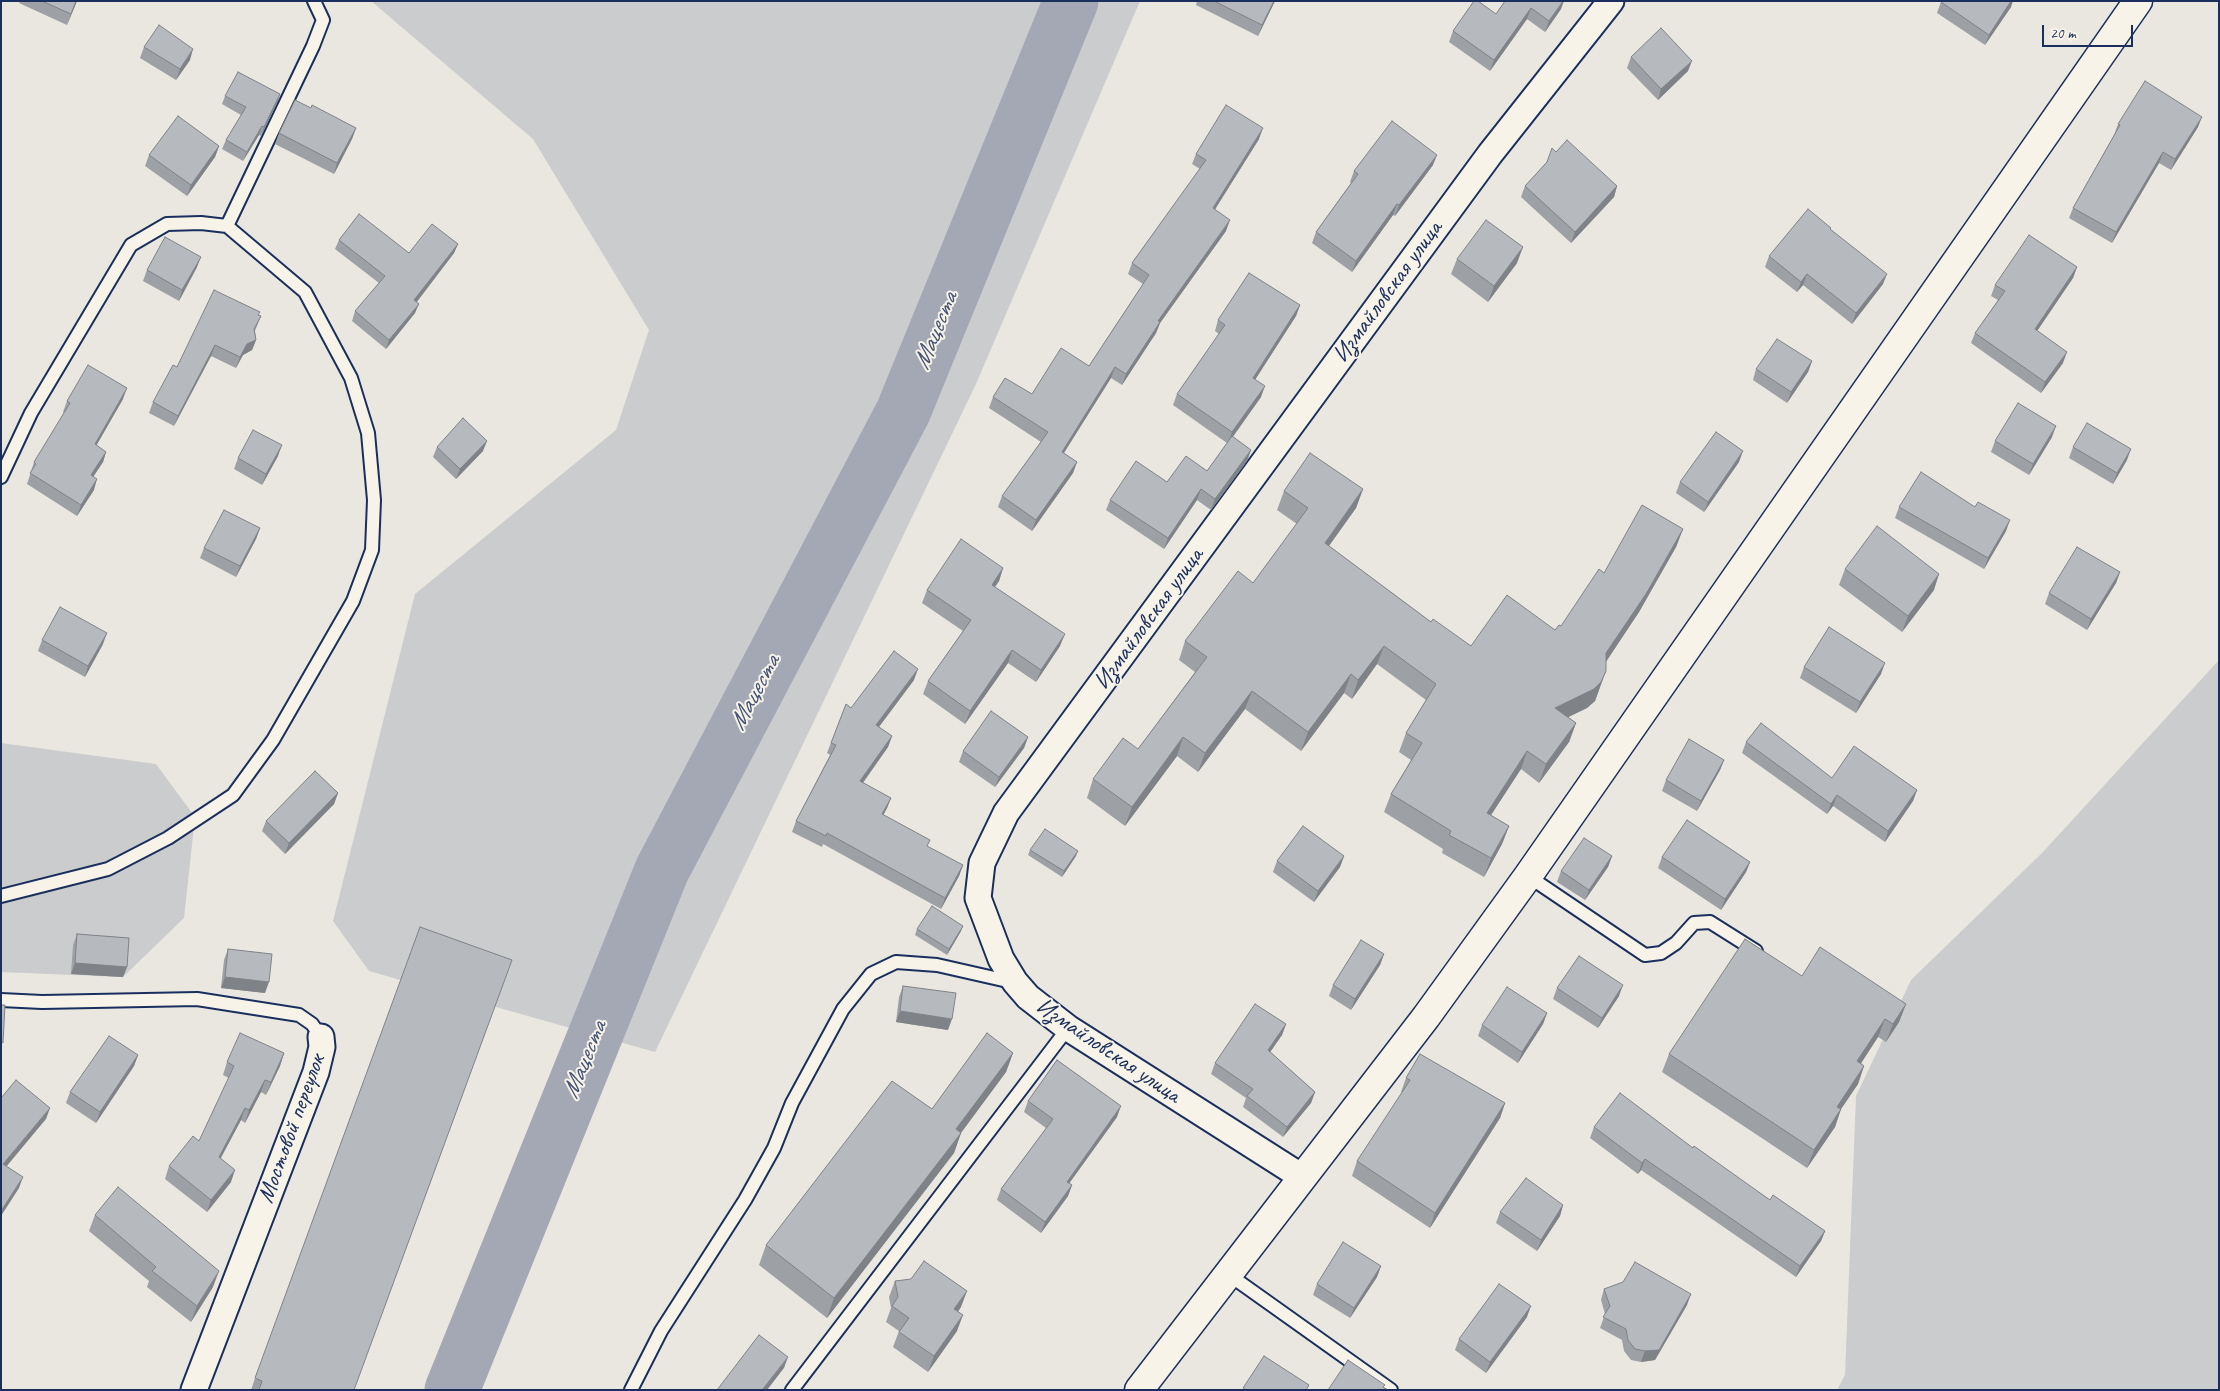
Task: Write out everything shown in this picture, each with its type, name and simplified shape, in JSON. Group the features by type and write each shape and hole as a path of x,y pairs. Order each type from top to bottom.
{"street":[{"name":"Измайловская улица","path":"1302,1177 1068,1028 1028,997 1015,982 1001,960 978,898 982,863 1006,813 1484,162 1611,1"},
{"path":"1139,1390 1426,1017 1528,876 2138,1"},
{"name":"Мостовой переулок","path":"194,1390 316,1072 322,1047 321,1038"}],"lane":[{"path":"227,226 313,46 323,20 314,1"},
{"path":"1,477 31,413 131,245 167,224 227,226 304,292 351,378 368,433 374,500 372,550 353,601 273,740 232,795 168,838 108,869 1,896"},
{"path":"1528,876 1645,955 1662,953 1676,943 1694,923 1710,922 1768,959"},
{"path":"631,1390 661,1331 745,1200 765,1165 792,1103 843,1009 871,974 896,962 946,967 1015,982"},
{"name":"Мостовой переулок","path":"1,1000 42,1002 197,999 300,1015 312,1024 321,1038"},
{"path":"792,1390 1068,1028"},
{"path":"1228,1274 1391,1390"}],"shaded area":[{"path":"371,1 1140,1 976,384 655,1052 369,971 333,921 415,594 616,430 649,330 533,139"},
{"path":"2219,660 2219,1390 1837,1390 1845,1375 1856,1096 1911,980 2043,852"},
{"path":"1,743 156,764 195,817 184,918 123,977 1,972"}],"building":[{"path":"42,1 76,1 71,14"},
{"path":"1214,1 1274,1 1262,25"},
{"path":"1474,1 1478,1 1496,14 1505,1 1563,1 1549,21 1531,8 1494,60 1453,31"},
{"path":"1942,1 2011,1 1989,35"},
{"path":"159,25 193,49 180,69 144,47"},
{"path":"1661,28 1692,61 1661,89 1631,57"},
{"path":"238,72 280,94 264,127 262,126 247,152 226,140 246,107 225,96"},
{"path":"2145,81 2202,117 2175,159 2163,152 2116,232 2073,208 2120,125 2118,124"},
{"path":"295,100 311,108 312,105 356,128 337,163 279,133"},
{"path":"1226,105 1263,128 1213,208 1230,220 1158,321 1160,322 1126,374 1115,367 1062,452 1077,462 1036,520 1002,496 1048,432 993,397 1005,378 1032,394 1061,348 1089,366 1149,275 1132,263 1206,160 1196,154"},
{"path":"178,116 219,146 191,185 149,155"},
{"path":"1392,121 1437,155 1399,205 1397,204 1356,261 1316,232 1358,174 1354,171"},
{"path":"1567,140 1617,186 1575,232 1525,186 1547,162 1552,148 1556,152"},
{"path":"1808,209 1887,274 1856,313 1807,274 1801,282 1769,256"},
{"path":"359,214 409,253 432,224 458,244 414,300 419,304 389,340 355,311 385,276 339,240"},
{"path":"1486,220 1523,247 1494,286 1457,259"},
{"path":"2029,235 2077,267 2035,329 2067,352 2045,382 1975,333 2005,291 1995,285"},
{"path":"165,237 201,257 182,290 147,270"},
{"path":"1249,273 1300,305 1253,378 1265,386 1232,432 1177,394 1225,325 1218,320"},
{"path":"214,290 260,312 258,315 261,316 254,329 256,340 247,344 240,357 215,345 178,416 153,402 173,365 177,367"},
{"path":"1777,339 1812,361 1791,392 1756,369"},
{"path":"88,365 127,388 95,444 106,452 91,475 97,479 81,505 30,473 36,464 34,462 70,403 67,401"},
{"path":"2018,403 2056,426 2033,464 1995,441"},
{"path":"463,418 487,441 460,469 437,447"},
{"path":"2087,423 2131,449 2117,473 2073,447"},
{"path":"253,430 282,445 266,474 238,458"},
{"path":"1716,432 1743,451 1708,502 1680,482"},
{"path":"1232,436 1251,450 1215,499 1201,489 1168,538 1110,500 1136,461 1167,482 1186,456 1207,471"},
{"path":"1310,453 1363,489 1325,543 1431,622 1433,619 1471,646 1507,595 1555,630 1559,625 1561,626 1599,569 1604,573 1642,505 1683,529 1646,594 1606,653 1606,671 1601,682 1594,689 1555,708 1576,723 1546,764 1527,751 1487,813 1509,826 1491,858 1449,835 1451,831 1391,794 1422,743 1406,733 1436,684 1384,646 1358,680 1351,674 1308,732 1252,691 1205,753 1183,737 1132,807 1093,779 1123,738 1138,749 1207,657 1185,641 1238,571 1253,583 1308,508 1284,491"},
{"path":"1921,472 1975,507 1978,502 2010,520 1988,558 1899,507"},
{"path":"224,510 260,528 240,566 204,548"},
{"path":"1877,526 1939,574 1908,616 1845,569"},
{"path":"961,539 1003,568 992,585 1065,634 1041,670 1012,650 970,711 928,681 971,620 927,590"},
{"path":"2077,547 2120,572 2091,619 2049,593"},
{"path":"60,607 107,633 88,666 42,640"},
{"path":"1829,627 1885,663 1860,702 1804,667"},
{"path":"894,651 918,669 876,725 892,736 860,781 891,798 882,814 930,840 927,846 963,865 945,898 827,833 826,836 796,821 836,745 831,743 846,704 851,708"},
{"path":"991,711 1028,737 999,777 963,751"},
{"path":"1761,723 1832,778 1854,746 1917,790 1888,831 1837,795 1831,804 1746,742"},
{"path":"1689,739 1724,760 1701,801 1666,780"},
{"path":"315,771 338,793 289,843 266,821"},
{"path":"1687,820 1750,862 1725,899 1662,857"},
{"path":"1303,826 1344,856 1318,891 1277,861"},
{"path":"1045,829 1078,851 1064,871 1030,850"},
{"path":"1584,838 1612,856 1589,890 1561,871"},
{"path":"932,906 963,926 949,949 917,929"},
{"path":"420,927 512,960 354,1390 259,1390 262,1381 255,1378"},
{"path":"77,934 129,938 127,967 75,963"},
{"path":"1745,939 1802,976 1820,947 1906,1004 1893,1024 1885,1019 1857,1061 1864,1066 1837,1107 1841,1109 1814,1150 1669,1054"},
{"path":"1361,940 1384,954 1355,999 1333,985"},
{"path":"228,949 272,954 269,982 225,977"},
{"path":"1579,956 1623,985 1602,1018 1557,988"},
{"path":"903,986 956,993 952,1019 900,1011"},
{"path":"1507,987 1547,1013 1522,1052 1482,1025"},
{"path":"1255,1004 1286,1024 1268,1050 1315,1092 1287,1127 1247,1096 1253,1089 1215,1063"},
{"path":"1,1005 5,1005 3,1043 1,1042"},
{"path":"240,1033 284,1053 271,1082 265,1080 249,1110 245,1108 219,1157 235,1170 211,1200 169,1166 193,1136 199,1141 234,1066 227,1062"},
{"path":"987,1033 1013,1053 956,1129 961,1133 834,1298 766,1245 892,1081 932,1109"},
{"path":"109,1036 138,1055 100,1112 70,1092"},
{"path":"1420,1054 1505,1103 1435,1213 1357,1161 1410,1080 1406,1078"},
{"path":"1057,1060 1121,1106 1067,1182 1072,1185 1045,1222 1001,1189 1053,1119 1028,1101"},
{"path":"16,1080 50,1108 3,1164 23,1177 1,1211 1,1098"},
{"path":"1620,1093 1693,1148 1694,1146 1770,1200 1773,1195 1825,1231 1800,1266 1645,1159 1642,1163 1594,1127"},
{"path":"1526,1178 1563,1205 1541,1240 1500,1212"},
{"path":"118,1187 219,1271 197,1306 152,1271 156,1267 95,1215"},
{"path":"1343,1242 1381,1266 1354,1308 1317,1284"},
{"path":"924,1261 967,1291 954,1309 963,1315 934,1356 899,1332 909,1318 892,1306 898,1297 895,1281 911,1279"},
{"path":"1635,1262 1691,1294 1659,1350 1645,1351 1635,1349 1628,1340 1626,1329 1603,1317 1610,1306 1604,1289 1623,1282"},
{"path":"1499,1284 1531,1306 1490,1362 1459,1339"},
{"path":"759,1335 788,1357 762,1390 717,1390"},
{"path":"1264,1356 1309,1385 1306,1390 1246,1390 1243,1388"},
{"path":"1348,1360 1385,1385 1383,1387 1388,1390 1328,1390"}],"waterway":[{"name":"Мацеста","path":"452,1390 662,870 903,412 1071,1"}]}
